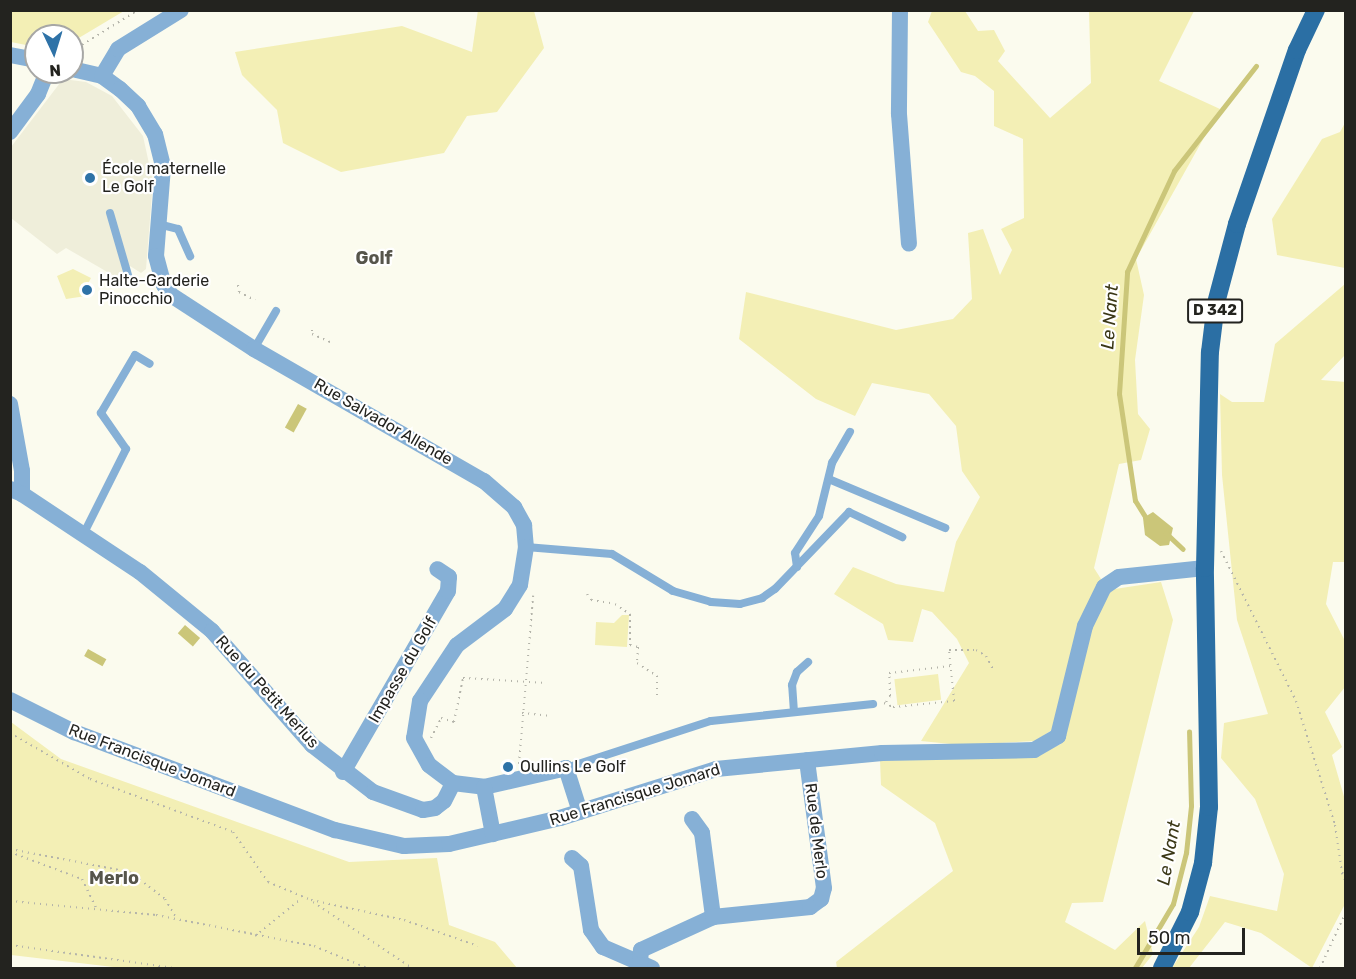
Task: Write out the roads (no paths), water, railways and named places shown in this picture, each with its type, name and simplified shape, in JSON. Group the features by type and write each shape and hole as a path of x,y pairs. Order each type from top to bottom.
{"main road":[{"name":"D 342","path":"1162,969 1190,912 1203,863 1209,807 1205,568 1210,352 1216,303 1237,224 1297,50 1316,10"}],"street":[{"path":"102,76 118,49 181,10"},
{"path":"900,10 899,114 909,244"},
{"name":"Rue Salvador Allende","path":"84,72 102,76 131,98 155,134 163,167 157,263 171,295 254,349 502,493 524,525 526,546 520,585 505,609 457,645 420,701 414,738 429,765 453,783 484,787 566,768"},
{"path":"10,132 42,84"},
{"path":"10,404 22,471 16,491"},
{"name":"Rue du Petit Merlus","path":"16,491 84,533 212,631 312,745 343,772 373,792 423,810 435,808 444,801 453,783"},
{"name":"Rue Francisque Jomard","path":"10,700 74,732 356,836 423,846 493,834 580,812 716,769 882,753 1018,752 1047,745 1058,736 1064,722 1084,626 1104,587 1119,577 1205,568"},
{"name":"Impasse du Golf","path":"343,772 448,591 449,577 437,569"},
{"name":"Rue de Merlo","path":"646,966 640,950 713,916 810,907 821,899 824,888 807,760"},
{"path":"566,768 580,812"},
{"path":"484,787 493,834"},
{"path":"692,819 702,833 713,916"},
{"name":"Rue de Merlo","path":"572,858 581,866 591,930 603,947 646,966"}],"lane":[{"path":"110,213 130,282"},
{"path":"158,224 178,229 190,256"},
{"path":"254,349 276,311"},
{"path":"84,533 126,449 101,412 135,355 150,364"},
{"path":"796,567 795,553 819,516 831,480 832,463 850,432"},
{"path":"831,480 945,528"},
{"path":"526,546 612,554 673,591 711,602 741,604 762,598 796,567 849,512 902,537"},
{"path":"794,712 792,685 797,672 808,662"},
{"path":"566,768 711,721 873,704"}],"waterway":[{"name":"Le Nant","path":"1147,520 1135,501 1119,394 1127,272 1174,171 1256,66"},
{"name":"Le Nant","path":"1166,533 1183,549"},
{"name":"Le Nant","path":"1135,968 1173,904 1186,853 1191,806 1189,732"}],"place":[{"name":"École maternelle Le Golf","path":"90,178"},
{"name":"Halte-Garderie Pinocchio","path":"87,290"},
{"name":"Oullins Le Golf","path":"508,767"}],"district":[{"name":"Golf","path":"374,258"},
{"name":"Merlo","path":"114,878"}]}
